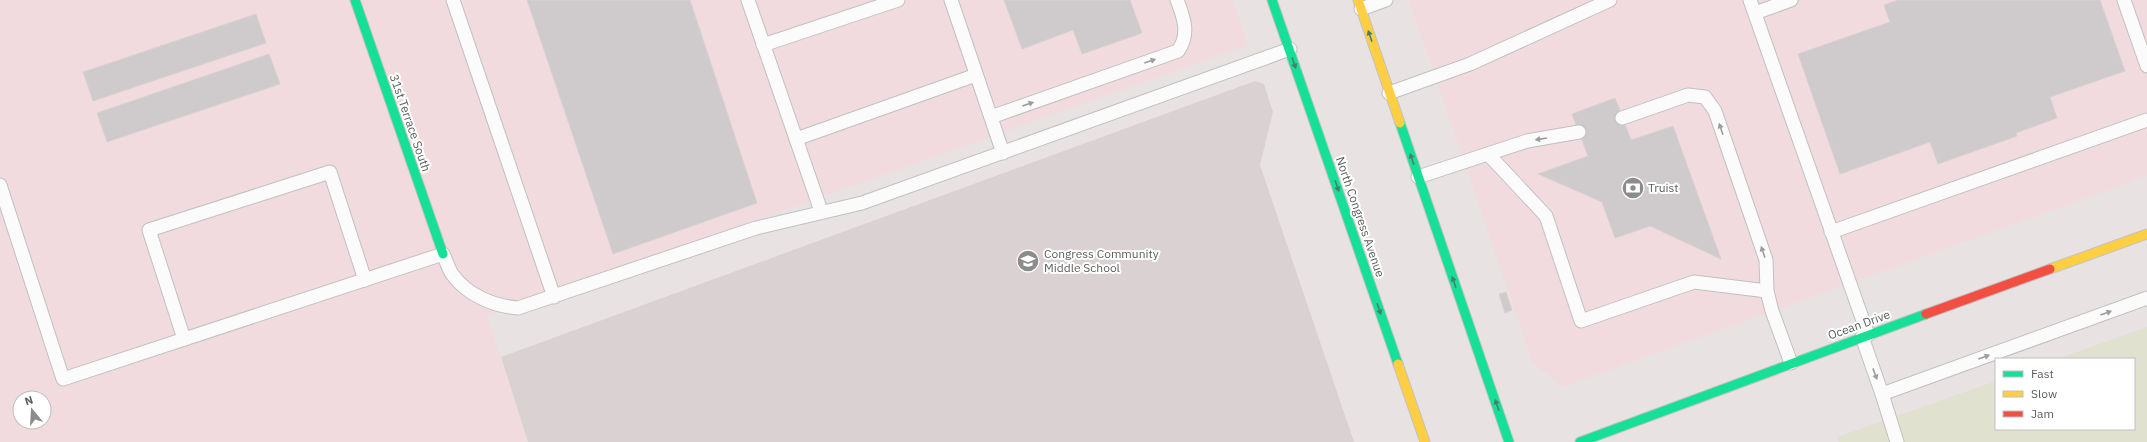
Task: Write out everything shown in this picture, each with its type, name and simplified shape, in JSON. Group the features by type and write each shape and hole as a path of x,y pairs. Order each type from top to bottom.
{"main road":[{"name":"31st Terrace South","path":"355,0 443,254"},
{"name":"North Congress Avenue","path":"1272,0 1425,442"},
{"path":"1359,5 1510,442"},
{"name":"Ocean Drive","path":"1580,442 1791,363 2147,234"}],"lane":[{"path":"453,0 554,297"},
{"path":"748,0 821,211"},
{"path":"763,46 898,0"},
{"path":"951,0 1003,153"},
{"path":"991,117 1178,51 1183,43 1186,22 1177,0"},
{"path":"1359,5 1386,0"},
{"path":"1390,93 1470,64 1610,0"},
{"path":"1750,0 1831,232 1865,336 1897,442"},
{"path":"1755,13 1791,0"},
{"path":"2124,0 2147,66"},
{"path":"0,185 63,379 443,254 452,274 466,288 483,299 500,306 518,308 756,228 821,211 862,203 1290,49"},
{"path":"796,138 976,75"},
{"path":"1622,118 1688,95 1705,97 1715,111 1766,260 1767,291 1772,311 1791,363"},
{"path":"1831,232 2147,120"},
{"path":"1418,177 1527,141 1579,132"},
{"path":"1488,154 1546,216 1581,321 1694,282 1767,291"},
{"path":"184,339 149,230 330,172 365,280"},
{"path":"1882,394 2147,298"}],"shaded area":[{"path":"0,0 1233,0 1248,45 487,316 528,442 0,442"},
{"path":"1409,0 2147,0 2147,176 1562,387 1533,363"},
{"name":"Congress Community Middle School","path":"1255,81 1264,84 1273,112 1260,165 1354,442 528,442 501,357"}],"green space":[{"path":"2147,327 2147,442 1839,442 1837,437 1995,381 1995,430 2135,430 2135,358 2060,358"}],"building":[{"path":"527,0 690,0 757,203 613,254"},
{"path":"1004,0 1130,0 1142,33 1082,54 1073,30 1022,49"},
{"path":"1898,0 2100,0 2125,71 2050,97 2057,118 2016,133 2017,136 1938,164 1930,142 1840,174 1798,54 1890,22 1884,5"},
{"path":"256,14 266,43 93,101 83,72"},
{"path":"269,54 280,84 107,142 97,113"},
{"name":"Truist","path":"1615,98 1631,140 1673,126 1721,259 1650,226 1615,238 1602,202 1538,174 1588,156 1572,114"},
{"path":"1506,292 1512,310 1505,313 1499,294"}],"traffic: fast":[{"path":"355,0 443,254"},
{"path":"1272,0 1398,364"},
{"path":"1400,123 1509,442"},
{"path":"1580,442 1926,314"}],"traffic: slow":[{"path":"1358,0 1400,123"},
{"path":"2050,269 2147,234"},
{"path":"1398,364 1425,442"}],"traffic: jam":[{"path":"1926,314 2050,269"}],"place":[{"name":"Truist","path":"1633,188"},
{"name":"Congress Community Middle School","path":"1028,261"}]}
